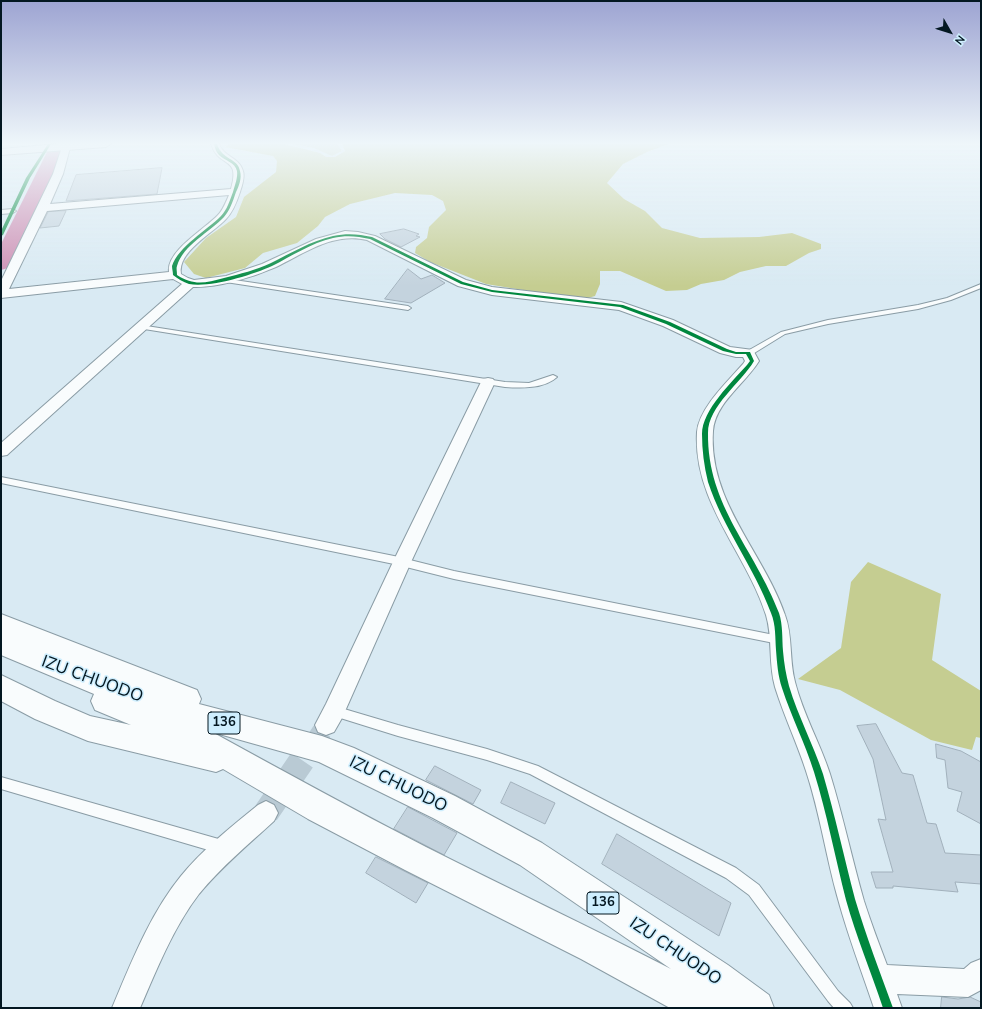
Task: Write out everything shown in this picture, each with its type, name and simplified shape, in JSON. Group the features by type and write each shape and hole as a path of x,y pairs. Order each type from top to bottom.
{"main road":[{"name":"136","path":"1,624 209,708 262,732"},
{"name":"IZU CHUODO","path":"1,644 115,690 186,713 322,749 344,758 444,807 531,854 716,978 756,1008"},
{"name":"IZU CHUODO","path":"1,654 105,701 201,741 253,769 319,808 593,947 707,1008"},
{"path":"1,687 45,710 88,728 214,758 253,769"}],"street":[{"path":"1,294 50,191"},
{"path":"43,208 234,192 224,215 184,251 177,261 174,269 176,275 182,281 190,283 205,283 259,270 318,242 334,237 355,234 371,238 462,283 492,291 621,306 668,323 725,350 736,353 748,353 752,361 749,366 720,400 706,422 706,457 708,474 719,507 758,575 775,614 781,664 787,690 818,772 851,901 888,1008"},
{"path":"1,294 176,275"},
{"path":"1,451 190,283"},
{"path":"330,718 402,562 488,382"},
{"path":"126,1008 169,918 190,885 225,848 266,813"},
{"path":"878,979 968,983 980,976"}],"lane":[{"path":"1,212 13,211"},
{"path":"220,280 408,308"},
{"path":"748,353 784,333 828,322 918,307 949,299 981,286"},
{"path":"140,327 488,382 524,386 534,385 553,378"},
{"path":"1,480 402,562 454,575 779,640"},
{"path":"330,718 354,716 406,733 506,759 534,770 731,873 754,890 832,996 845,1008"},
{"path":"1,783 225,848"}],"green space":[{"path":"252,191 616,191 624,199 645,211 662,228 700,238 759,237 792,233 821,244 821,249 809,253 786,266 766,266 740,272 724,280 701,284 687,290 666,291 620,271 600,271 600,284 595,296 588,298 554,295 486,284 430,262 415,253 416,247 427,238 429,227 446,210 443,201 432,195 395,193 350,204 325,217 318,226 297,243 263,253 245,268 206,278 194,274 184,262 206,238 236,217 244,197"},
{"path":"868,562 941,594 932,660 981,691 981,738 976,737 972,750 931,740 840,690 798,679 841,648 851,582"}],"building":[{"path":"70,191 158,191 157,194 66,201"},
{"path":"66,211 59,226 40,228 48,212"},
{"path":"404,229 419,234 416,236 420,237 401,247 385,239 380,234"},
{"path":"408,269 421,279 432,275 445,283 411,303 385,299"},
{"path":"876,724 902,773 913,775 927,823 936,824 945,853 981,855 981,884 955,882 958,892 893,886 893,888 876,888 871,872 893,872 878,819 886,820 873,759 857,726"},
{"path":"936,744 961,751 981,762 981,824 957,811 962,792 948,788 945,760 937,758"},
{"path":"435,766 481,790 473,804 426,780"},
{"path":"511,782 555,803 545,824 501,803"},
{"path":"408,807 457,833 444,855 394,829"},
{"path":"617,834 731,903 719,936 602,864"},
{"path":"376,857 428,883 416,903 366,873"},
{"path":"942,997 958,999 970,997 981,1002 981,1008 941,1008"}],"waterway":[{"path":"1,264 36,191"}],"tunnel":[{"path":"311,748 326,725"},
{"path":"266,813 311,747"}],"cycle path":[{"path":"1,235 22,191"},
{"path":"235,191 223,216 187,247 179,258 174,267 175,275 184,281 205,283 238,276 255,271 320,241 345,235 358,235 371,238 462,283 492,291 621,306 668,323 725,350 736,353 748,353 752,361 716,406 707,423 705,431 706,457 711,481 719,503 765,590 775,613 778,625 780,658 785,685 818,772 855,914 888,1008"}]}
